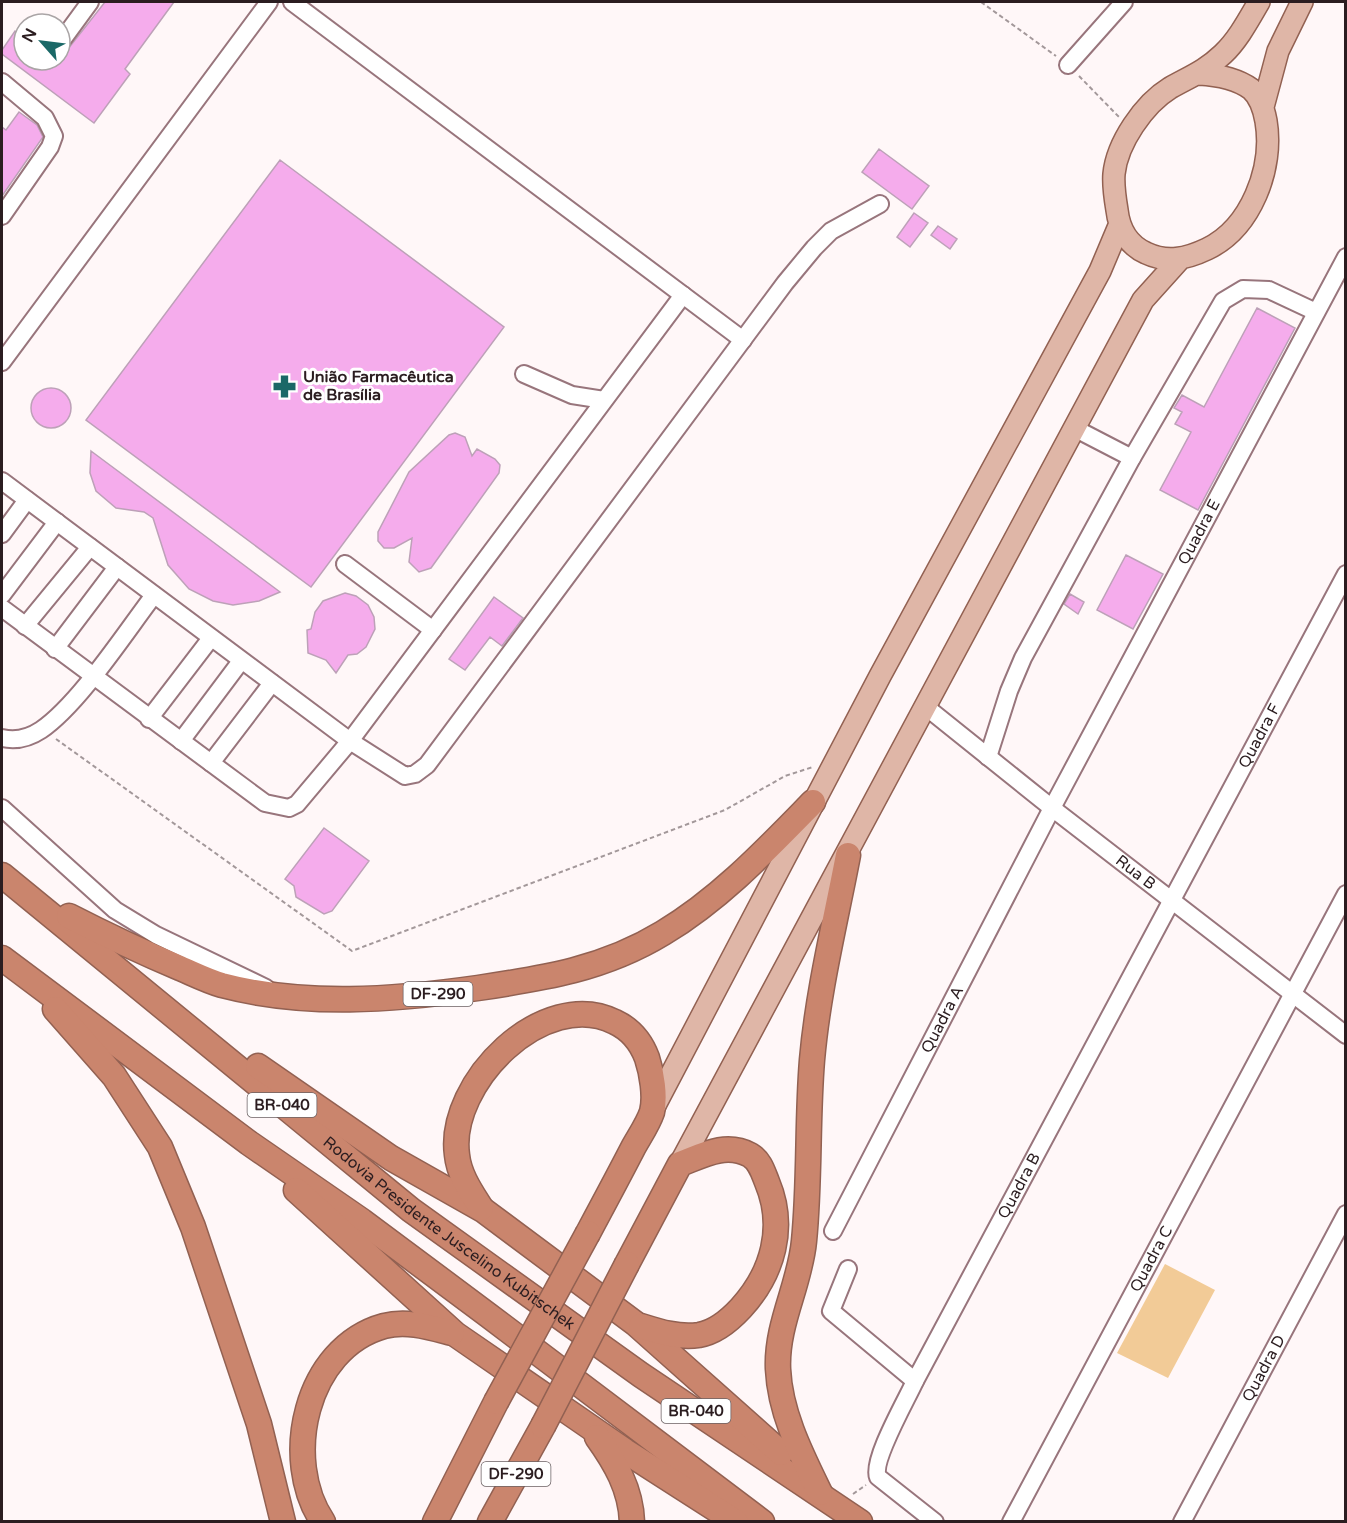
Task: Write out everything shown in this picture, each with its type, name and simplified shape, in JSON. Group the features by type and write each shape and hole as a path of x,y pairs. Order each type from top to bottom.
{"highway":[{"name":"DF-290","path":"25,893 105,935 220,985 283,997 353,1000 431,995 581,970 632,950 665,932 744,873 813,802"},
{"name":"DF-290","path":"827,1498 795,1439 780,1388 778,1351 782,1324 799,1272 804,1244 810,1164 812,1060 822,983 848,855"},
{"name":"Rodovia Presidente Juscelino Kubitschek","path":"2,875 411,1210 641,1375 860,1521"},
{"name":"BR-040","path":"2,958 249,1143 380,1234 762,1521"},
{"path":"28,978 114,1076 160,1147 193,1227 259,1424 283,1521"},
{"path":"483,1210 460,1171 456,1154 460,1119 482,1073 491,1061 529,1031 562,1016 576,1014 604,1016 620,1024 635,1036 645,1052 650,1068 652,1111"},
{"path":"214,1048 249,1061 391,1158 483,1210 636,1324 786,1457 827,1498"},
{"name":"DF-290","path":"434,1518 652,1111"},
{"path":"249,1143 276,1172 455,1334 590,1427 736,1521"},
{"path":"636,1324 684,1336 714,1329 727,1322 749,1299 759,1285 773,1252 776,1227 771,1192 758,1162 752,1156 734,1150 719,1150 680,1164"},
{"name":"DF-290","path":"490,1521 680,1164"},
{"path":"323,1521 311,1502 306,1484 302,1466 303,1433 312,1399 328,1368 347,1346 383,1326 414,1324 455,1334"},
{"path":"590,1427 620,1474 632,1506 632,1521"}],"main road":[{"path":"1179,260 1159,258 1143,252 1129,240 1119,226 1114,192 1114,172 1121,150 1145,111 1169,89 1199,74 1226,52 1259,2"},
{"name":"DF-290","path":"680,1164 848,855 1143,300 1179,260 1208,248 1224,237 1249,208 1266,165 1269,137 1263,107 1278,51 1302,2"},
{"path":"1199,74 1234,80 1252,91 1263,107"},
{"name":"DF-290","path":"652,1111 813,802 1100,271 1119,226"}],"street":[{"path":"72,27 90,2"},
{"path":"2,362 269,2"},
{"path":"292,2 743,340"},
{"path":"1068,65 1124,2"},
{"path":"2,82 45,118 54,136 50,147 2,216"},
{"path":"2,481 350,741 405,776 416,774 428,765 743,340 814,248 847,221 880,204"},
{"name":"Quadra E","path":"1052,808 1346,256"},
{"path":"988,757 1009,691 1023,658 1132,458 1223,301 1244,290 1269,290 1316,312"},
{"path":"2,608 92,677 265,803 289,808 297,804 350,741 683,295"},
{"path":"524,374 572,395 604,400"},
{"path":"1074,428 1132,458"},
{"path":"2,534 27,500"},
{"path":"2,595 57,522"},
{"path":"25,626 90,547"},
{"path":"345,564 433,630"},
{"path":"55,649 117,567"},
{"name":"Quadra F","path":"1173,900 1346,574"},
{"path":"2,738 10,740 27,738 56,718 92,677 154,595"},
{"path":"149,718 211,638"},
{"path":"181,741 241,661"},
{"path":"211,763 272,683"},
{"name":"Rua B","path":"926,707 1052,808 1346,1035"},
{"path":"2,808 115,910 156,935 283,997"},
{"name":"Quadra A","path":"833,1231 1052,808"},
{"name":"Quadra C","path":"1011,1521 1346,894"},
{"name":"Quadra B","path":"878,1477 877,1465 915,1381 1173,900"},
{"name":"Quadra D","path":"1182,1521 1346,1214"},
{"path":"848,1269 831,1311 840,1321 915,1381"},
{"path":"878,1477 935,1521"}],"path":[{"path":"40,731 66,744 352,951 725,810 785,776 836,759"},
{"path":"827,1498 878,1477"}],"shaded area":[{"path":"1165,1264 1215,1290 1168,1378 1117,1353"}],"building":[{"path":"105,2 174,2 125,69 130,74 94,123 26,72 72,72 72,44"},
{"path":"12,35 12,62 2,54 2,50"},
{"path":"19,112 37,125 43,137 2,196 2,127 6,130"},
{"path":"879,149 929,186 912,209 862,172"},
{"path":"280,160 504,327 311,587 86,420"},
{"path":"914,213 928,223 910,247 897,237"},
{"path":"938,226 957,239 950,249 931,235"},
{"path":"1257,308 1295,328 1198,510 1160,490 1191,432 1175,424 1182,412 1174,408 1182,395 1204,407"},
{"path":"51,388 65,394 71,408 65,422 51,428 37,422 31,408 37,394"},
{"path":"455,433 465,437 472,456 477,449 495,459 500,465 499,473 431,568 419,572 409,562 412,538 394,548 384,548 378,541 378,532 409,472 449,435"},
{"path":"91,451 280,592 259,601 233,605 213,601 189,589 168,565 153,518 144,512 116,508 96,491 90,473"},
{"path":"1126,555 1163,574 1133,629 1097,610"},
{"path":"345,593 356,596 368,605 374,617 375,629 366,647 357,654 348,655 336,673 326,660 308,653 307,630 311,629 315,612 323,601"},
{"path":"1070,594 1084,602 1078,614 1064,604"},
{"path":"494,597 523,618 502,646 490,637 465,670 449,659"},
{"path":"324,828 369,861 332,911 324,914 296,897 294,886 285,879"}],"place":[{"name":"União Farmacêutica de Brasília","path":"285,386"}]}
